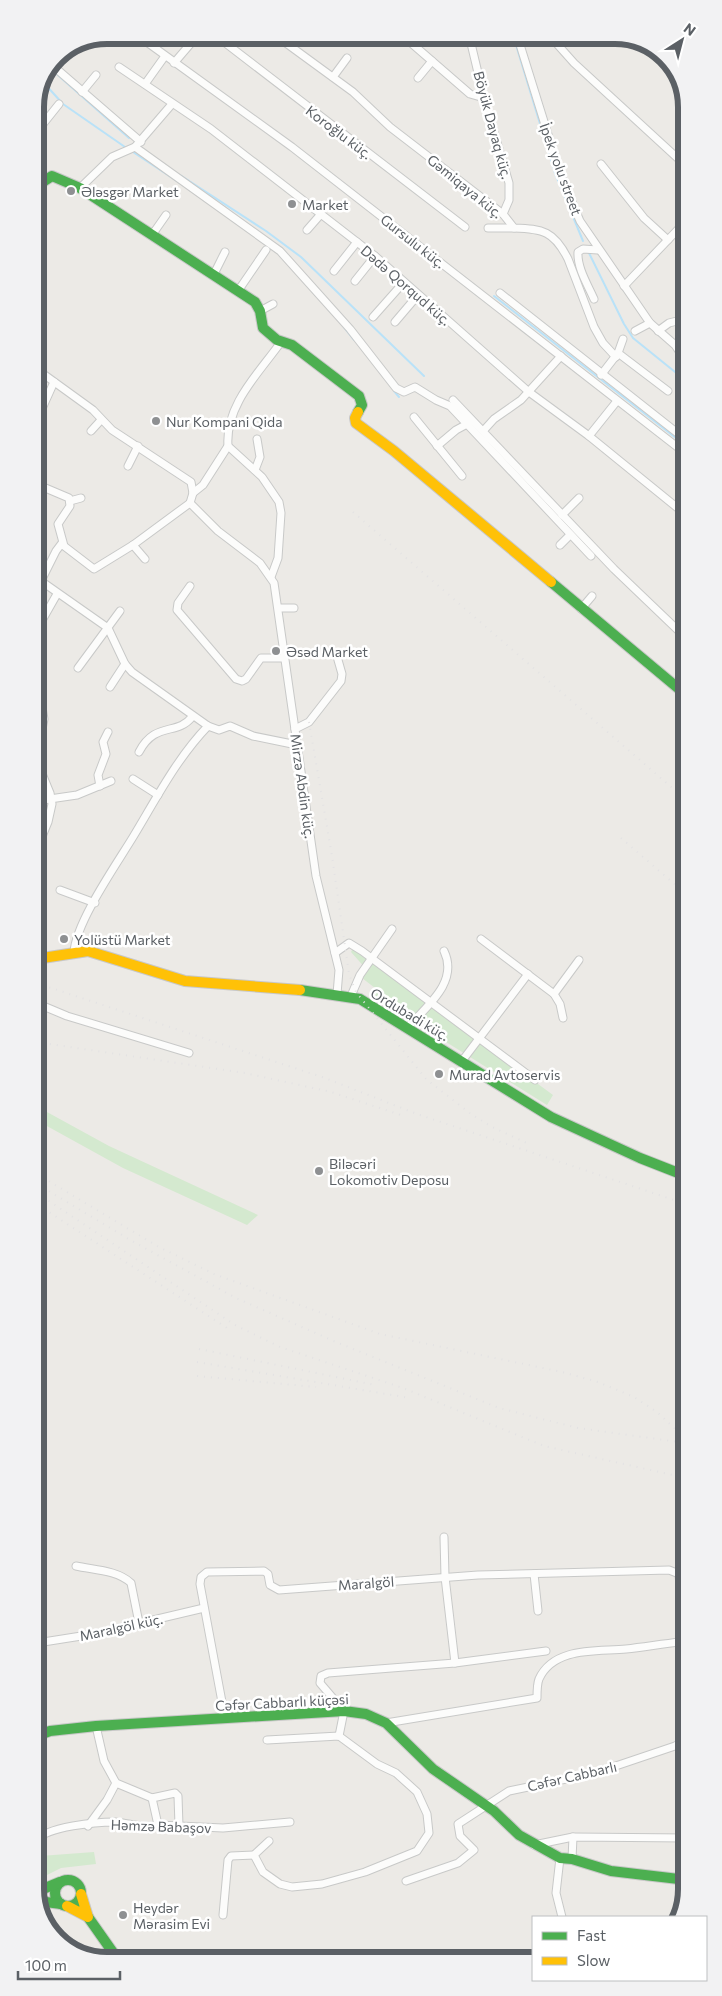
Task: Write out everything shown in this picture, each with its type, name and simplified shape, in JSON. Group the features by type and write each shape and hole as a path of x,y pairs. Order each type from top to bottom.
{"street":[{"name":"Gursulu küç.","path":"149,44 292,147 678,448"},
{"path":"174,63 190,44"},
{"name":"Koroğlu küç.","path":"227,44 464,227"},
{"name":"Gəmiqaya küç.","path":"287,44 333,77 390,127 503,214 514,228 542,230 552,235 561,246 602,343 668,390"},
{"path":"412,44 470,94 477,98 484,98"},
{"name":"Böyük Dayaq küç.","path":"471,44 484,98 509,183 510,200 503,214"},
{"name":"İpek yolu street","path":"520,44 561,176 580,221 598,250 650,323 678,349"},
{"path":"557,44 574,63 678,159"},
{"path":"145,84 165,56"},
{"path":"333,77 347,58"},
{"path":"418,78 432,61"},
{"name":"Dədə Qorqud küç.","path":"119,67 211,129 375,256 529,392 589,436 678,508"},
{"path":"57,69 141,142"},
{"path":"82,92 96,75"},
{"path":"44,123 59,104"},
{"path":"80,188 112,157 135,147 141,142 172,104"},
{"path":"135,147 280,250 350,330 396,388 404,392 414,387 418,388 436,400 450,406 470,422 484,430 614,569 678,630"},
{"path":"601,164 644,218 668,240"},
{"path":"44,181 52,176 80,188 255,302 260,310 263,328 281,342 292,345 359,396 362,405 354,418 356,424 394,451 678,688"},
{"path":"307,230 321,214"},
{"path":"152,235 166,215"},
{"path":"488,228 514,228"},
{"path":"624,286 678,229"},
{"path":"334,271 357,242"},
{"path":"594,299 583,274 578,252 583,249 598,250"},
{"path":"238,292 266,250"},
{"path":"213,276 225,252"},
{"path":"355,281 375,256"},
{"path":"373,317 404,282"},
{"path":"500,293 600,375 678,434"},
{"path":"395,322 418,295"},
{"path":"260,310 273,304"},
{"path":"658,331 669,323 678,321"},
{"path":"635,331 650,323"},
{"path":"600,375 617,355 623,339"},
{"path":"193,493 203,485 228,446 228,429 232,413 281,342"},
{"path":"484,430 529,392 562,356"},
{"path":"44,374 93,410 112,430 191,482 193,493 190,503 134,545 94,569 85,564 62,543 58,524 70,501 81,498"},
{"path":"44,404 54,382"},
{"path":"454,400 470,422 590,556"},
{"path":"589,436 617,401"},
{"path":"414,417 462,476"},
{"path":"91,431 101,420"},
{"path":"437,446 470,422"},
{"path":"255,470 260,457 257,439"},
{"path":"128,466 138,446"},
{"path":"228,446 255,470 274,492 280,507 278,558 271,577"},
{"path":"44,487 67,497 70,501"},
{"path":"562,515 579,498"},
{"name":"Mirzə Abdin küç.","path":"190,503 218,532 260,563 271,577 279,608 284,658 316,876 339,970 337,994"},
{"path":"560,545 570,535"},
{"path":"44,573 62,543"},
{"path":"134,545 145,559"},
{"path":"44,586 108,628 125,664 132,672 192,717 219,730 230,726 261,738 297,745"},
{"path":"190,586 178,603 177,610 236,679 242,681 246,679 260,658 284,658"},
{"path":"44,617 57,594"},
{"path":"581,609 592,596"},
{"path":"279,608 294,608"},
{"path":"78,668 120,611"},
{"path":"295,729 309,722 341,681 342,674 336,653"},
{"path":"110,687 125,664"},
{"path":"139,752 148,737 161,730 183,725 192,717"},
{"path":"74,952 79,930 158,795 184,755 208,726"},
{"path":"100,786 98,774 106,754 103,742 108,732"},
{"path":"44,778 52,799 51,813 44,831"},
{"path":"133,779 158,795"},
{"path":"44,800 77,795 111,781"},
{"path":"60,890 95,903"},
{"path":"351,996 356,981 392,929"},
{"path":"481,939 554,994 560,1004 563,1018"},
{"path":"335,953 349,943 372,958 535,1080"},
{"name":"Ordubadi küç.","path":"44,958 88,951 103,954 185,981 351,996 369,1003 551,1117 640,1158 678,1173"},
{"path":"408,1027 431,1002 448,978 448,964 444,951"},
{"path":"554,994 579,960"},
{"path":"462,1061 528,974"},
{"path":"44,1006 67,1016 189,1053"},
{"path":"444,1536 445,1577 455,1662"},
{"path":"76,1566 117,1574 127,1579 131,1583 139,1624"},
{"name":"Maralgöl","path":"225,1718 200,1584 201,1577 207,1572 264,1571 268,1574 270,1585 280,1590 445,1577 669,1570 678,1574"},
{"path":"534,1574 538,1611"},
{"name":"Maralgöl küç.","path":"44,1642 94,1634 204,1608"},
{"path":"386,1723 537,1698 539,1679 547,1668 559,1660 584,1650 625,1650 678,1643"},
{"path":"339,1736 344,1710 320,1683 321,1676 328,1673 455,1662 546,1651"},
{"name":"Cəfər Cabbarlı küçəsi","path":"44,1733 96,1726 344,1710 366,1714 386,1723 433,1769 487,1806 519,1835 534,1845 560,1858 572,1859 610,1871 678,1879"},
{"path":"96,1726 104,1761 116,1783 152,1798 175,1794 178,1796 180,1826"},
{"path":"254,1856 263,1872 280,1884 292,1887 322,1884 351,1876 417,1851 429,1833 427,1814 417,1792 396,1773 377,1764 339,1736 267,1740"},
{"name":"Cəfər Cabbarlı","path":"406,1881 458,1863 474,1850 460,1836 458,1824 509,1791 594,1772 678,1744"},
{"path":"88,1826 107,1800 116,1783"},
{"path":"152,1798 158,1825"},
{"name":"Həmzə Babaşov","path":"44,1834 60,1828 114,1822 149,1827 158,1825 223,1828 290,1822"},
{"path":"534,1845 574,1838 678,1838"},
{"path":"572,1859 574,1838"},
{"path":"223,1915 228,1860 231,1856 254,1856 269,1842"},
{"path":"560,1858 556,1893 562,1916"},
{"path":"61,1882 55,1893 56,1900 88,1917"},
{"path":"44,1889 61,1882 74,1882 79,1886 88,1917 113,1952"},
{"path":"45,1902 71,1906 77,1902 81,1893"}],"green space":[{"path":"353,948 553,1095 547,1105 371,995 375,988 362,978 367,970 351,952"},
{"path":"44,1110 109,1146 258,1215 247,1225 123,1168 44,1124"},
{"path":"94,1852 96,1864 61,1868 44,1876 44,1856"}],"waterway":[{"path":"516,44 555,173 583,241"},
{"path":"55,72 129,138"},
{"path":"47,87 63,104 125,147"},
{"path":"133,152 183,185"},
{"path":"180,175 266,231 301,257 424,376"},
{"path":"589,253 624,324 633,338 678,374"},
{"path":"494,296 678,440"},
{"path":"343,326 354,340"},
{"path":"394,391 399,397"}],"railway":[{"path":"353,512 678,793"},
{"path":"309,722 332,856 349,974 356,992 426,1079 471,1114 492,1127 529,1144"},
{"path":"621,838 678,887"},
{"path":"44,986 325,1078 417,1114 678,1201"},
{"path":"44,1043 245,1073 331,1092 404,1116"},
{"path":"44,1178 157,1246 214,1274 380,1334 562,1372 598,1382 634,1397 657,1412 678,1432"},
{"path":"44,1188 132,1241 236,1298 336,1342 499,1408 578,1428 678,1442"},
{"path":"44,1198 235,1325 280,1347 403,1388 544,1446 678,1476"},
{"path":"44,1209 230,1330"},
{"path":"199,1349 375,1385"},
{"path":"197,1362 410,1398"},
{"path":"197,1376 316,1387"}],"traffic: fast":[{"path":"44,181 52,176 80,188 255,302 260,311 263,328 277,340 292,345 359,396 362,405 358,412"},
{"path":"551,582 678,688"},
{"path":"300,990 360,999 551,1117 640,1158 678,1173"},
{"path":"44,1733 96,1726 344,1711 366,1714 386,1723 433,1769 494,1811 519,1835 560,1858 572,1859 611,1871 678,1879"},
{"path":"68,1880 77,1884 81,1893 77,1902 68,1906 59,1902 55,1893 59,1884 68,1880"},
{"path":"44,1889 60,1882"},
{"path":"45,1902 61,1904"},
{"path":"88,1917 113,1952"}],"traffic: slow":[{"path":"358,412 355,418 356,423 394,451 551,582"},
{"path":"44,958 88,951 185,981 300,990"},
{"path":"67,1906 88,1917 81,1894"}],"place":[{"name":"Ələsgər Market","path":"71,191"},
{"name":"Market","path":"292,204"},
{"name":"Nur Kompani Qida","path":"156,421"},
{"name":"Əsəd Market","path":"276,651"},
{"name":"Yolüstü Market","path":"64,939"},
{"name":"Murad Avtoservis","path":"439,1074"},
{"name":"Biləcəri Lokomotiv Deposu","path":"319,1171"},
{"name":"Heydər Mərasim Evi","path":"123,1915"}]}
